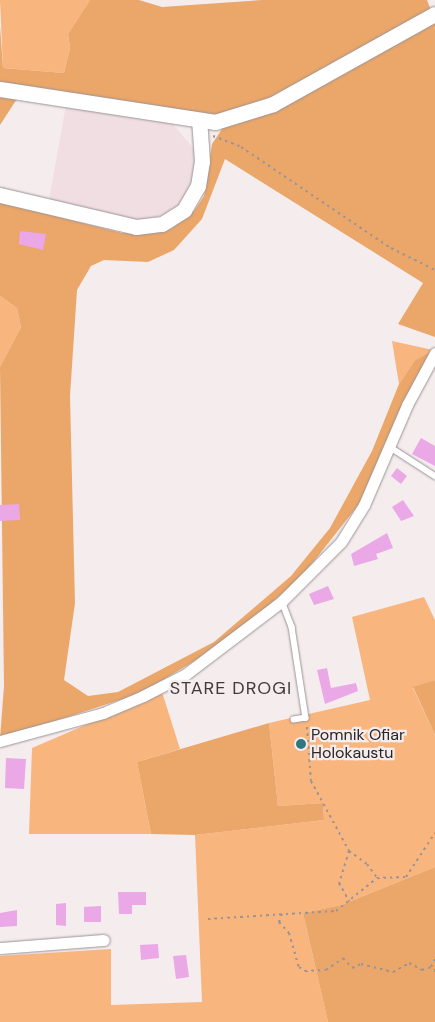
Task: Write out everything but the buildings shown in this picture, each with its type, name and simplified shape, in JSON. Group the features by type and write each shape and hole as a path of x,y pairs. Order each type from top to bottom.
{"street":[{"path":"0,89 128,106 199,127 273,104 435,14"},
{"path":"0,195 116,224 144,228 162,224 178,216 194,196 202,161 199,127"},
{"path":"0,741 103,713 143,696 186,674 282,601 341,542 364,505 435,353"},
{"path":"0,948 104,940"}],"lane":[{"path":"390,447 435,476"},
{"path":"282,601 292,627 306,718 294,720"}],"path":[{"path":"199,127 242,147 383,243 435,270"},
{"path":"306,718 311,781 348,851 367,864 377,878"},
{"path":"208,919 336,911 377,878 406,877 435,833"},
{"path":"348,851 339,886 349,901"},
{"path":"282,914 279,922 289,933 300,967 305,971 326,970 343,958 352,968 361,964 393,972 409,963 422,970 431,967 435,959"},
{"path":"435,969 435,976"}],"shaded area":[{"path":"0,0 90,0 68,34 70,48 64,73 3,68"},
{"path":"90,0 139,0 162,7 263,0 427,0 435,21 435,337 398,324 423,283 225,159 202,219 174,250 148,262 104,260 91,266 77,290 70,396 75,603 64,680 88,696 118,692 214,642 291,576 330,528 372,451 399,384 415,360 433,350 363,499 303,575 231,639 141,693 0,739 4,686 0,367 21,327 17,308 0,296 0,202 122,233 171,229 194,211 204,196 212,144 222,129 176,110 24,88 0,125 0,26 3,68 64,73 70,48 68,34"},
{"path":"66,105 170,121 195,150 192,189 171,213 139,221 49,200"},
{"path":"0,296 17,308 21,327 0,367"},
{"path":"392,341 433,350 415,360 399,384"},
{"path":"424,597 435,620 435,680 413,688 435,735 435,867 341,905 303,913 328,1022 0,1022 0,956 111,949 111,1005 202,1002 195,835 324,820 323,803 278,806 269,723 370,700 352,617"},
{"path":"435,680 435,735 413,687"},
{"path":"162,692 180,749 137,762 151,834 29,834 32,748"},
{"path":"269,723 278,806 323,803 324,820 195,835 151,834 137,762"},
{"path":"435,867 435,1022 328,1022 303,913 341,905"}],"place":[{"name":"Pomnik Ofiar Holokaustu","path":"301,744"}],"district":[{"name":"STARE DROGI","path":"231,688"}]}
